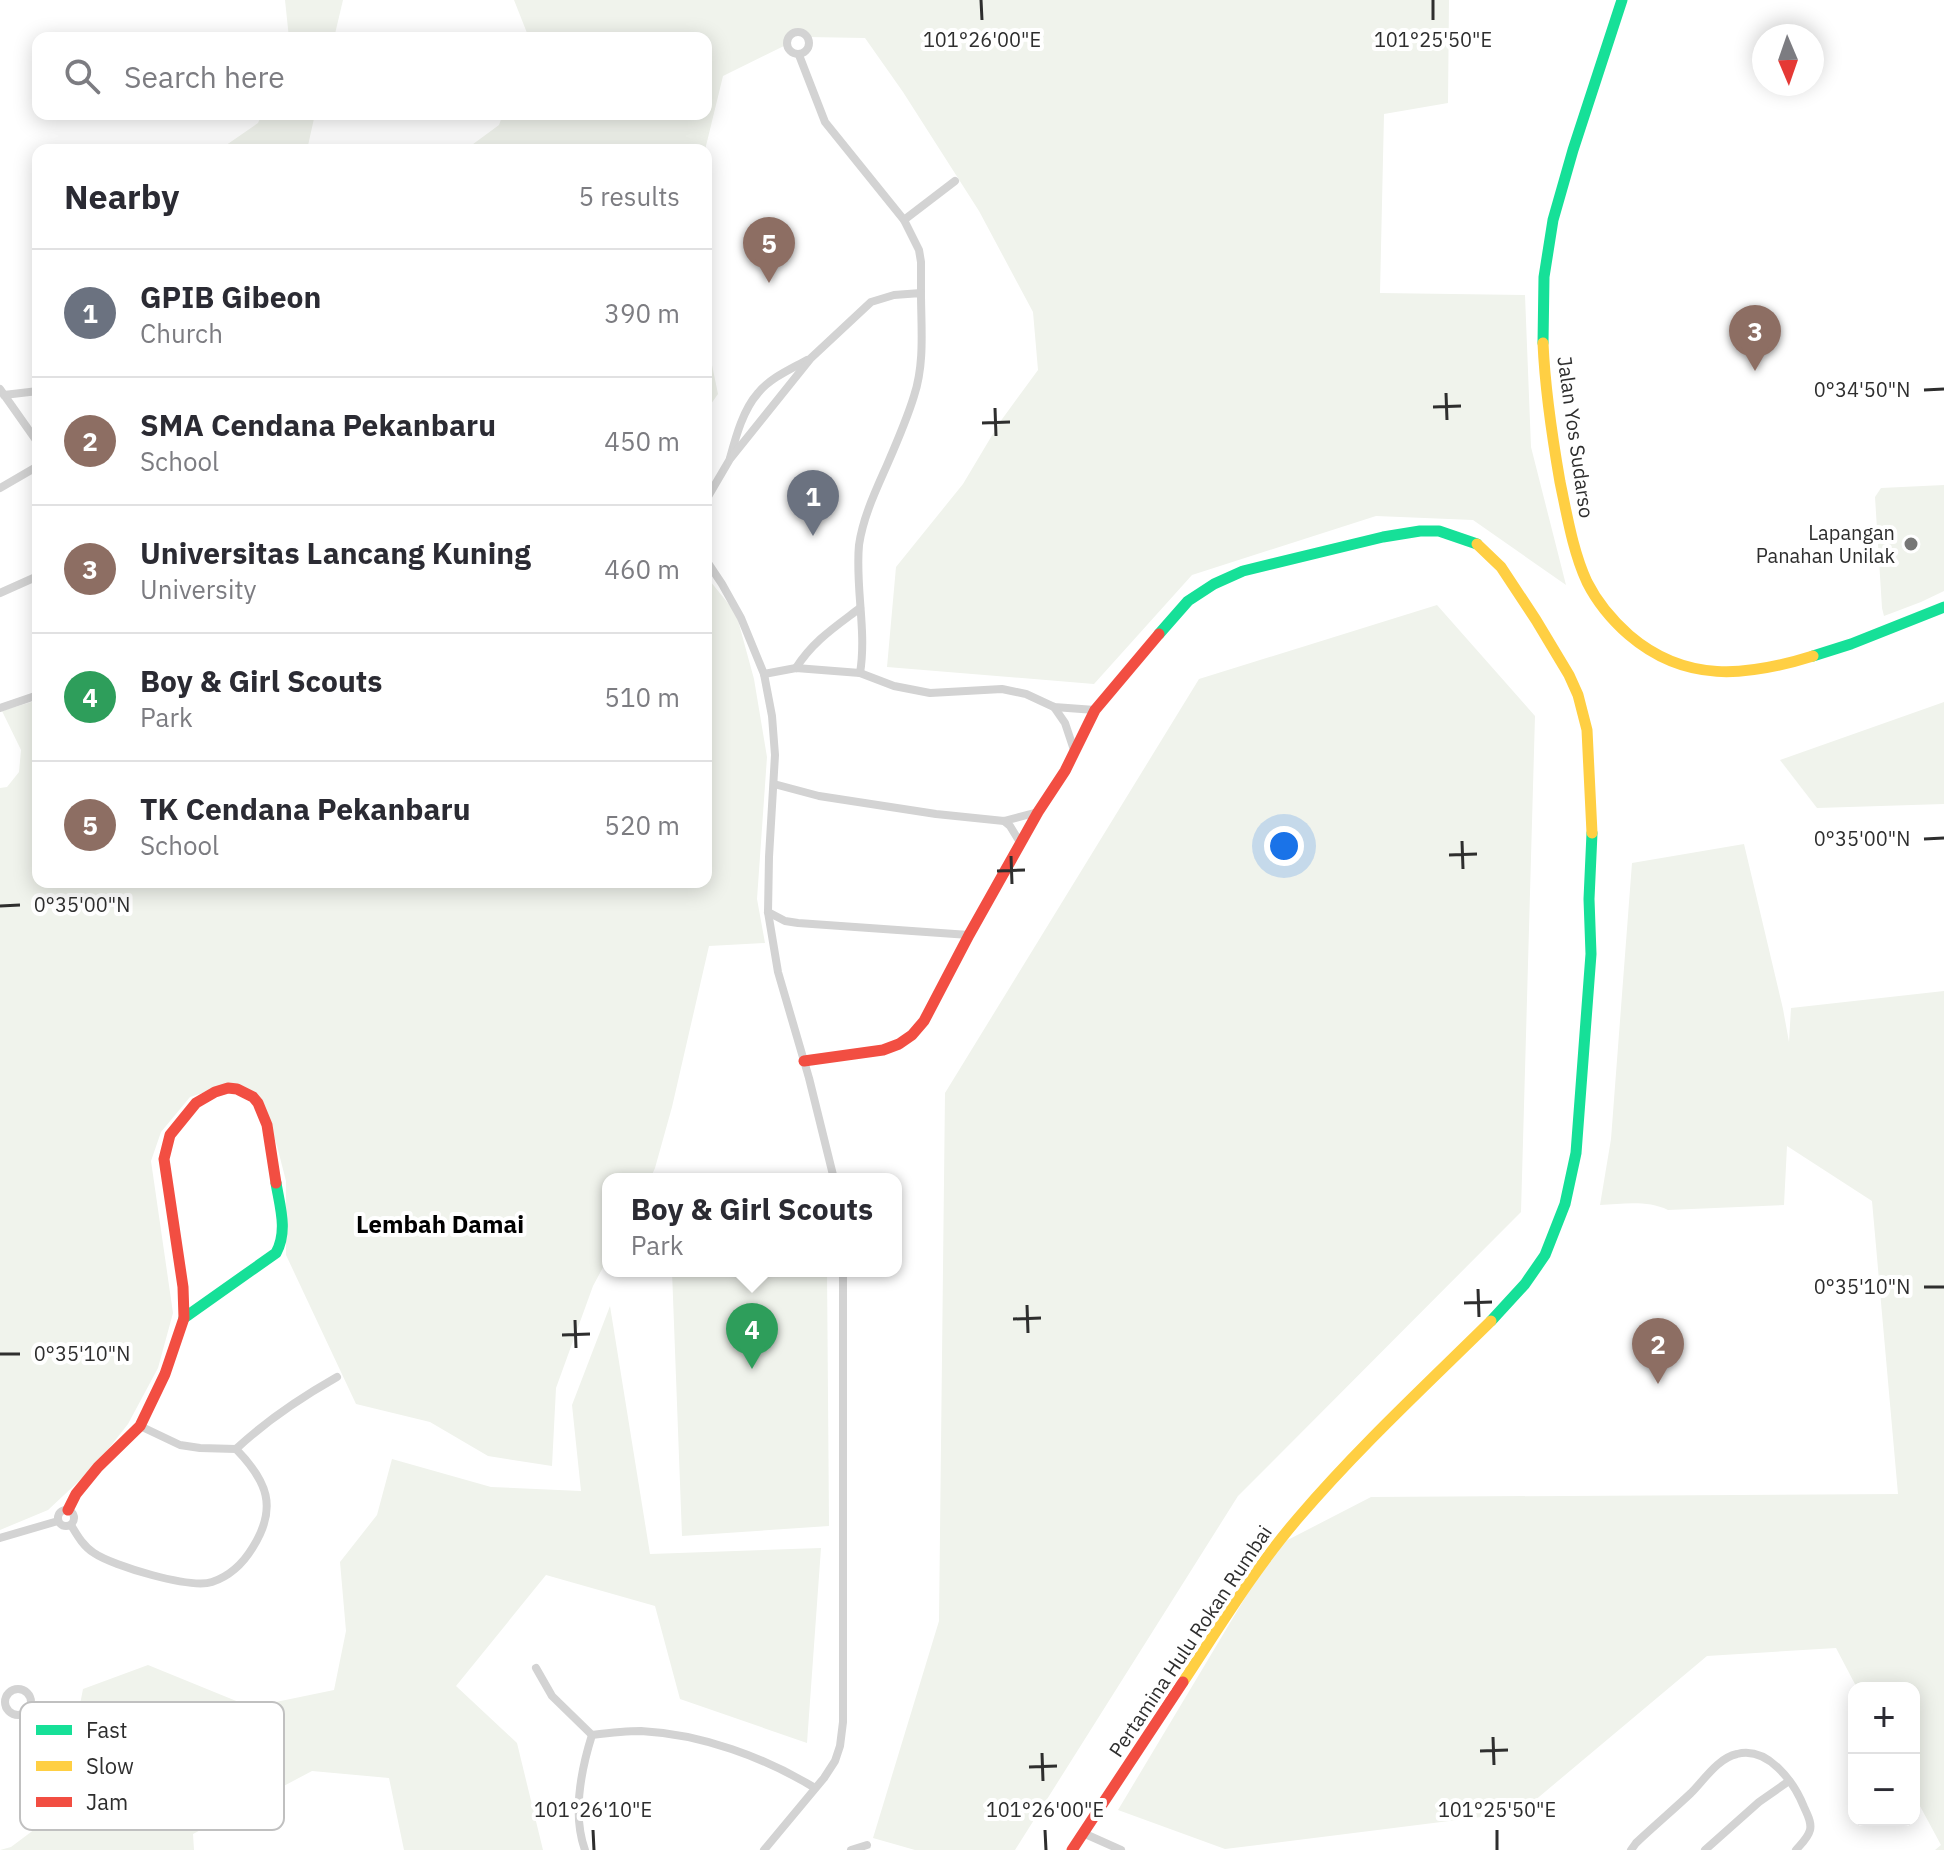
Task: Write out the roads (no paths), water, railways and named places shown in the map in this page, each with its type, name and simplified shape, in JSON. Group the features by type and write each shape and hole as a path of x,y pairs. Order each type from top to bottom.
{"street":[{"name":"Jalan Yos Sudarso","path":"1622,0 1553,213 1543,282 1547,382 1562,495 1585,578 1594,595 1621,628 1637,642 1669,661 1689,668 1743,672 1774,667 1868,638 1944,607"},
{"path":"799,55 825,122 904,220 919,250 921,262 918,383 871,500 859,544 863,655 860,673"},
{"path":"904,220 955,181"},
{"path":"712,490 730,459 811,358 871,302 894,295 921,293"},
{"path":"730,459 737,432 758,393 811,358"},
{"path":"2,392 32,391"},
{"path":"2,392 32,434"},
{"path":"0,488 32,469"},
{"name":"Pertamina Hulu Rokan Rumbai","path":"804,1061 883,1050 912,1035 933,1007 969,935 1038,812 1056,787 1095,710 1188,601 1214,584 1243,571 1383,537 1439,531 1479,545 1501,567 1569,675 1587,730 1591,954 1576,1153 1565,1204 1545,1255 1525,1284 1502,1309 1298,1518 1251,1579 1072,1850"},
{"path":"712,569 741,618 764,674 775,755 768,912 778,972 832,1173"},
{"path":"0,593 32,579"},
{"path":"796,668 819,639 860,608"},
{"path":"764,674 796,668 860,673 894,686 930,693 1002,689 1026,694 1054,707 1095,710"},
{"path":"0,708 32,697"},
{"path":"1054,707 1065,723 1074,750"},
{"path":"774,784 819,796 889,808 1004,821 1038,812"},
{"path":"1004,821 1021,844"},
{"path":"768,912 785,921 798,923 969,935"},
{"path":"58,1521 60,1513 68,1510 76,1494 98,1467 140,1426 165,1374 184,1318 183,1287 164,1159 170,1135 196,1103 215,1092 237,1089 258,1103 267,1125 283,1225 282,1242 276,1253 184,1318"},
{"path":"764,1850 835,1761 840,1746 843,1722 843,1277"},
{"path":"140,1426 180,1445 236,1449 297,1400 337,1377"},
{"path":"71,1525 80,1540 96,1555 130,1569 193,1583 210,1583 230,1573 249,1555 263,1532 268,1514 264,1490 248,1462 236,1449"},
{"path":"68,1510 74,1517 71,1525"},
{"path":"58,1521 63,1526 71,1525"},
{"path":"0,1538 58,1521"},
{"path":"536,1668 552,1696 592,1735 642,1731 720,1745 793,1774 815,1788"},
{"path":"585,1850 578,1828 585,1756 592,1735"},
{"path":"1631,1850 1721,1762 1736,1754 1750,1753 1764,1757 1779,1769 1797,1791 1810,1822 1810,1832 1796,1850"},
{"path":"1705,1850 1759,1802 1789,1781"},
{"path":"1083,1833 1121,1850"},
{"path":"851,1850 867,1845"}],"place":[{"name":"TK Cendana Pekanbaru","path":"769,283"},
{"name":"Universitas Lancang Kuning","path":"1755,371"},
{"name":"GPIB Gibeon","path":"813,536"},
{"name":"Lapangan Panahan Unilak","path":"1911,544"},
{"name":"Boy & Girl Scouts","path":"752,1369"},
{"name":"SMA Cendana Pekanbaru","path":"1658,1384"}],"district":[{"name":"Lembah Damai","path":"440,1224"}]}
